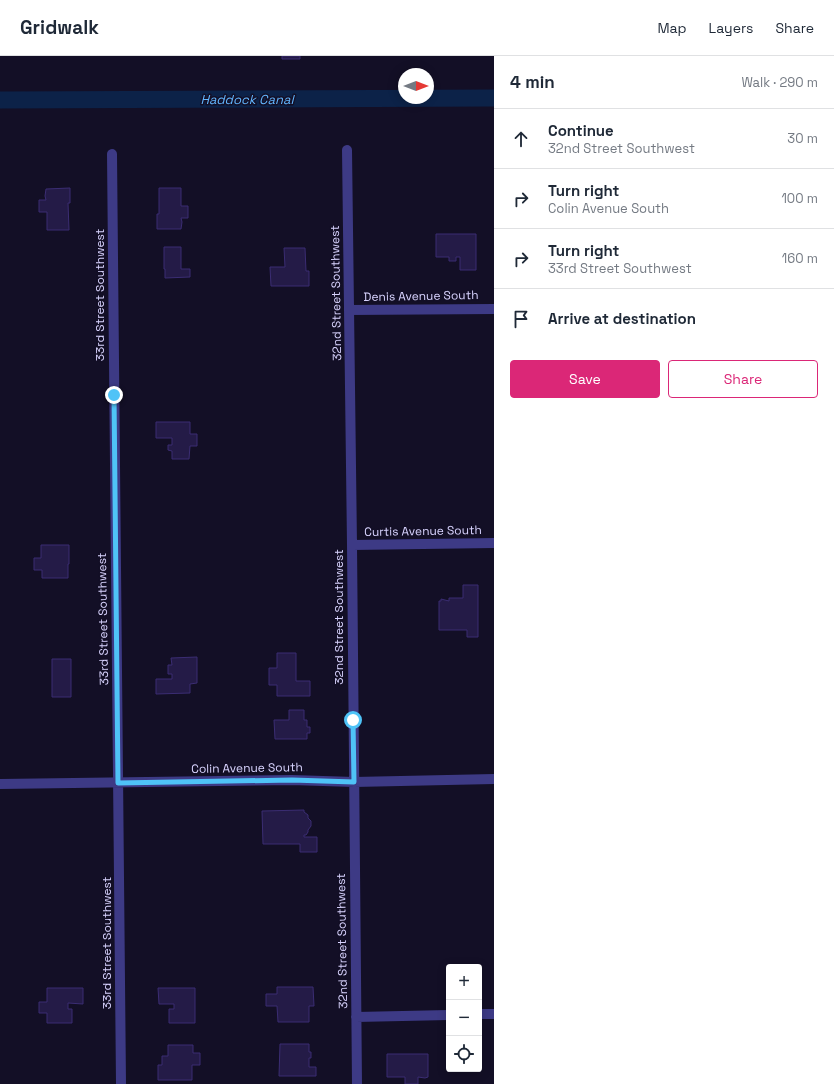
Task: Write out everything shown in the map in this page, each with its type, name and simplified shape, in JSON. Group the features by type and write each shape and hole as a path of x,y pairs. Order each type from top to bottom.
{"street":[{"name":"32nd Street Southwest","path":"347,150 357,1084"},
{"name":"33rd Street Southwest","path":"112,154 121,1084"},
{"name":"Denis Avenue South","path":"349,310 494,309"},
{"name":"Curtis Avenue South","path":"352,545 494,543"},
{"name":"Colin Avenue South","path":"0,784 292,780 354,782 494,779"},
{"path":"482,1014 494,1014"},
{"path":"356,1017 446,1015"}],"building":[{"path":"282,56 300,56 300,59 282,59"},
{"path":"70,188 70,203 68,203 69,230 47,230 47,212 39,212 39,200 46,200 46,189"},
{"path":"159,188 181,188 181,206 188,206 188,218 181,218 181,229 157,229 157,214 159,214"},
{"path":"436,234 476,234 476,270 460,270 460,257 456,257 456,261 449,261 449,257 436,257"},
{"path":"164,247 181,247 181,269 190,269 190,277 165,278"},
{"path":"284,248 305,248 306,271 309,271 309,286 271,286 270,267 285,267"},
{"path":"156,422 190,422 190,434 197,434 197,446 190,446 189,459 172,459 172,451 168,450 168,445 172,445 172,438 156,438"},
{"path":"41,545 69,545 68,578 42,578 42,570 34,570 34,558 41,558"},
{"path":"463,585 478,585 478,637 467,637 467,630 439,630 439,601 441,601 441,599 449,601 449,598 463,598"},
{"path":"277,653 296,653 296,681 310,681 310,696 277,696 277,685 269,685 269,668 277,668"},
{"path":"197,657 197,683 190,684 190,693 156,694 156,679 172,679 172,674 168,674 168,665 172,665 171,658"},
{"path":"52,659 71,659 71,697 52,697"},
{"path":"289,710 304,710 304,720 307,720 307,727 310,727 310,733 307,733 307,739 275,739 274,720 289,720"},
{"path":"304,810 311,821 311,826 304,837 317,837 317,852 300,852 300,844 263,844 262,811"},
{"path":"277,987 313,987 314,1006 309,1006 309,1022 278,1022 277,1006 266,1006 266,994 277,994"},
{"path":"47,988 83,988 83,1004 68,1003 68,1009 72,1009 72,1023 47,1023 47,1013 39,1013 39,1002 47,1002"},
{"path":"158,988 195,988 195,1023 169,1023 169,1009 174,1009 174,1004 159,1004"},
{"path":"280,1044 309,1044 311,1058 309,1058 309,1067 316,1067 316,1076 279,1076"},
{"path":"168,1045 193,1045 193,1053 200,1053 200,1065 192,1065 192,1080 158,1080 158,1065 162,1065 162,1056 168,1056"},
{"path":"387,1054 428,1054 428,1077 418,1077 418,1084 405,1084 405,1077 387,1077"}],"waterway":[{"name":"Haddock Canal","path":"0,100 494,98"}],"route":[{"path":"114,395 118,783 292,780 354,782 353,720"}]}
